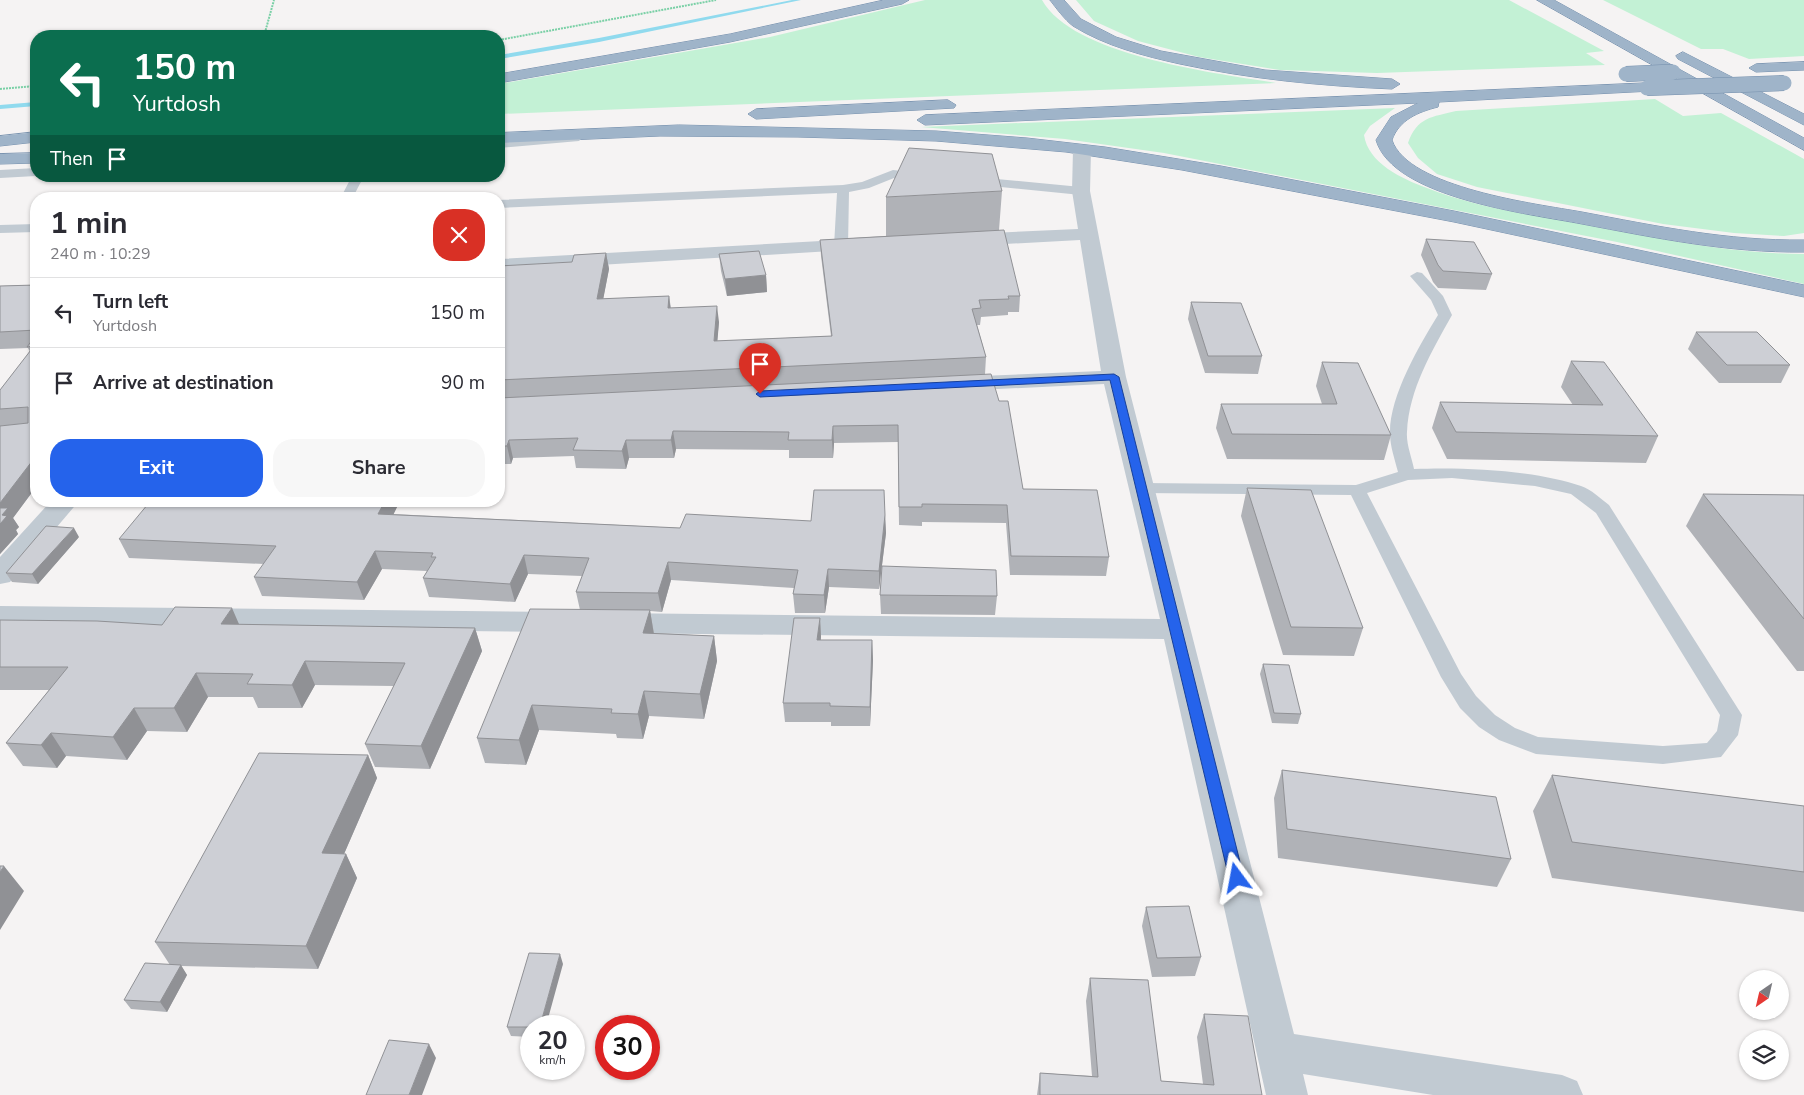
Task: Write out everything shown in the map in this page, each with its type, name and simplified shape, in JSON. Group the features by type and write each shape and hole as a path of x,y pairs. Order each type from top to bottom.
{"highway":[{"path":"505,78 730,38 902,0"},
{"path":"1057,0 1060,6 1072,18 1091,30 1114,41 1180,60 1259,74 1298,78 1381,84 1441,84"},
{"path":"1546,2 1804,145"},
{"path":"1667,48 1804,120"},
{"path":"742,114 1441,84 1804,66"},
{"path":"505,138 1790,83"},
{"path":"1461,97 1426,105 1391,124 1384,140 1393,158 1422,176 1453,189 1508,203 1693,237 1766,246 1804,246"},
{"path":"505,124 713,115"},
{"path":"661,131 921,135 1029,143 1150,159 1412,208 1804,291"},
{"path":"0,143 30,138"},
{"path":"0,143 30,143"},
{"path":"0,159 30,158"}],"street":[{"path":"1082,150 1081,191 1114,377 1177,629 1287,1095"},
{"path":"950,241 1088,234"},
{"path":"505,265 880,244"},
{"path":"937,385 1114,377"},
{"path":"0,575 61,507"},
{"path":"0,616 1177,629"},
{"path":"1278,1051 1562,1095"}],"lane":[{"path":"505,144 661,131"},
{"path":"0,174 30,172"},
{"path":"505,204 843,189 865,186 893,174 932,178"},
{"path":"961,180 1081,191"},
{"path":"841,246 843,189"},
{"path":"0,229 30,228"},
{"path":"1407,475 1398,434 1401,414 1418,361 1445,315 1438,299 1417,276"},
{"path":"1143,488 1357,490 1407,475 1452,473 1535,481 1577,490 1603,509 1731,715 1731,728 1727,737 1713,751 1663,755 1536,745 1507,734 1494,726 1468,702 1452,677 1357,490"}],"path":[{"path":"266,30 274,0"},
{"path":"505,39 716,0"},
{"path":"0,89 30,86"}],"green space":[{"path":"925,0 1042,0 1058,19 1083,35 1114,48 1148,59 1184,67 1276,83 505,114 505,83 770,37"},
{"path":"1076,0 1509,0 1604,51 1586,53 1605,65 1377,73 1280,70 1199,57 1138,41 1094,21"},
{"path":"1603,0 1804,0 1804,56 1749,59 1723,49 1701,49"},
{"path":"1655,99 1683,116 1721,113 1804,159 1804,233 1784,236 1734,233 1663,224 1477,187 1437,174 1418,158 1408,143 1416,128 1426,119 1456,111"},
{"path":"1395,108 1370,126 1364,135 1372,154 1379,162 1397,175 1417,184 1446,195 1486,206 1640,235 1722,248 1804,254 1804,284 1617,242 1164,153 1065,139 921,127"}],"building":[{"path":"909,148 992,154 1002,191 886,197"},
{"path":"1004,230 1020,296 1008,296 1009,299 979,300 981,308 972,309 986,357 505,380 505,266 572,262 574,255 606,253 597,299 669,296 668,308 717,306 714,341 832,336 820,240"},
{"path":"1426,239 1474,242 1492,274 1443,271 1438,265"},
{"path":"759,251 766,275 725,279 719,254"},
{"path":"30,285 30,330 0,332 0,286"},
{"path":"1191,302 1241,303 1262,356 1208,356"},
{"path":"1696,332 1757,332 1790,365 1727,365"},
{"path":"30,351 30,464 0,503 0,426 28,423 28,407 0,409 0,390"},
{"path":"1571,361 1604,362 1658,436 1456,432 1440,402 1603,405"},
{"path":"1322,362 1358,363 1391,435 1232,434 1221,404 1337,404"},
{"path":"991,374 999,401 1008,401 1023,489 1097,490 1109,557 1011,556 1007,505 922,504 922,507 899,507 898,425 833,426 832,440 788,440 789,432 673,431 671,440 626,440 622,451 573,450 578,438 509,440 507,446 505,446 505,398"},
{"path":"1247,488 1311,490 1363,628 1291,627"},
{"path":"814,490 884,490 885,515 879,571 828,569 824,595 793,594 798,570 668,562 658,593 576,592 589,558 524,555 510,584 423,578 436,557 431,557 433,553 375,551 357,582 254,577 276,546 119,539 146,507 382,507 378,514 680,528 686,514 811,521"},
{"path":"1703,494 1804,495 1804,619"},
{"path":"0,508 8,508 2,515 7,516 0,524"},
{"path":"46,526 74,528 32,574 6,573"},
{"path":"882,566 996,570 997,596 880,595"},
{"path":"175,607 232,608 221,624 475,628 421,746 365,744 405,663 305,661 292,685 247,684 253,674 196,673 174,708 134,708 113,737 51,733 41,745 6,743 68,667 0,667 0,620 97,621 162,625"},
{"path":"530,609 650,610 643,633 714,636 700,694 644,691 638,714 611,713 612,709 532,705 519,740 477,738"},
{"path":"794,618 820,618 817,640 872,640 870,707 830,706 830,703 783,703"},
{"path":"1263,664 1289,665 1301,714 1274,713"},
{"path":"259,753 368,755 322,853 346,854 306,946 155,942"},
{"path":"1282,770 1496,797 1511,859 1287,829"},
{"path":"1552,775 1804,806 1804,872 1572,842"},
{"path":"1189,906 1201,957 1157,958 1146,907"},
{"path":"529,953 560,954 543,1015 520,1015 520,1027 507,1027"},
{"path":"145,963 181,965 160,1002 124,1000"},
{"path":"1090,978 1148,980 1161,1081 1214,1085 1204,1014 1248,1016 1262,1095 1040,1095 1040,1073 1098,1077"},
{"path":"389,1040 429,1044 409,1095 366,1095"}],"waterway":[{"path":"505,56 599,40 799,0"},
{"path":"0,107 30,104"}],"route":[{"path":"760,394 1114,377 1143,488 1237,878"}]}
